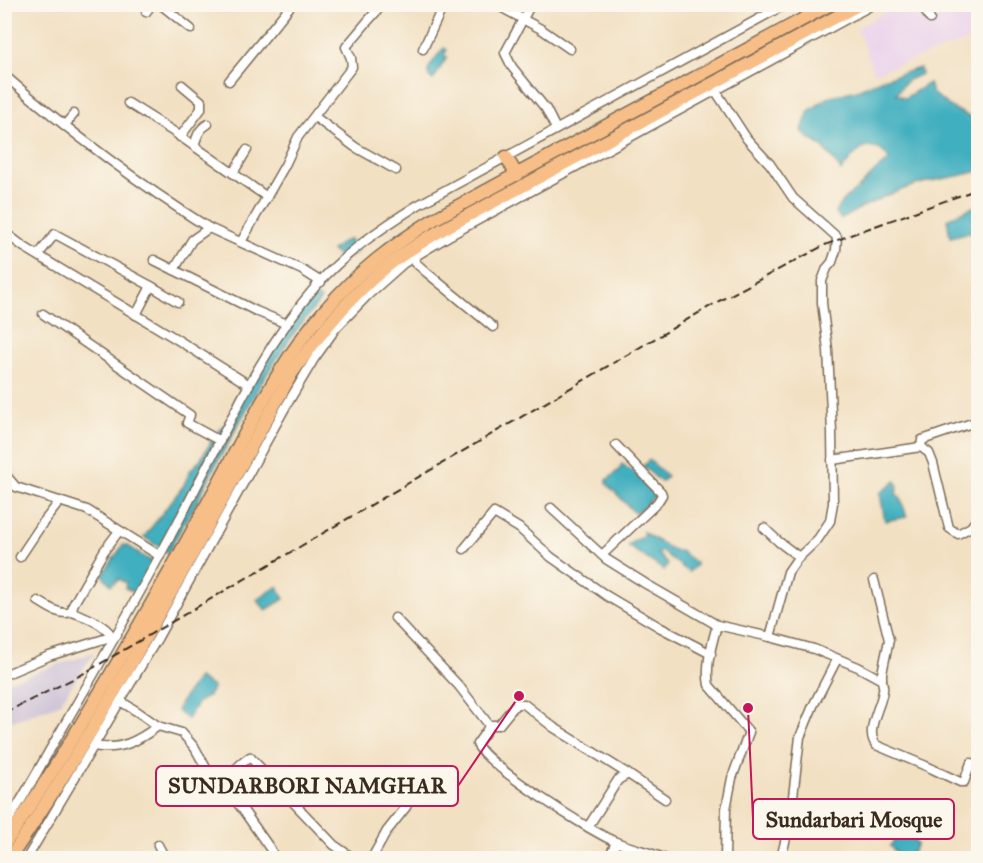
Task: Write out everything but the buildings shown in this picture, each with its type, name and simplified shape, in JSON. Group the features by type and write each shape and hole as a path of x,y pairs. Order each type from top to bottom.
{"highway":[{"path":"4,845 82,723 178,556 265,395 310,327 348,285 390,248 436,218 831,4"},
{"path":"10,858 46,806 86,741 183,572 292,373 313,342 354,295 386,267 443,229 860,4"},
{"path":"506,157 517,175"}],"street":[{"path":"160,4 191,28"},
{"path":"229,81 292,4"},
{"path":"423,49 444,4"},
{"path":"495,4 541,29 570,49"},
{"path":"531,4 505,53 512,67 546,109 556,129"},
{"path":"4,827 160,556 271,346 321,282 357,247 390,222 418,205 786,4"},
{"path":"27,858 157,639 314,359 336,328 360,303 404,263 458,231 874,4"},
{"path":"921,4 930,19"},
{"path":"241,242 285,165 298,137 352,67 346,47 382,5"},
{"path":"4,75 110,162 164,200 209,228 302,270 321,282"},
{"path":"180,136 201,109 201,101 182,85"},
{"path":"715,90 747,139 770,164 793,198 837,237 834,256 822,281 822,303 828,350 832,460 833,503 830,521 788,572 770,637"},
{"path":"128,103 267,196"},
{"path":"64,126 74,114"},
{"path":"315,117 355,147 396,170"},
{"path":"194,146 197,135 208,124"},
{"path":"233,173 247,150"},
{"path":"174,270 192,240 209,228"},
{"path":"4,232 249,385"},
{"path":"38,255 55,234 178,302"},
{"path":"413,258 426,272 493,327"},
{"path":"154,260 287,324"},
{"path":"136,315 151,286"},
{"path":"43,314 190,415 188,423 220,441"},
{"path":"921,447 922,440 978,421"},
{"path":"602,555 657,503 662,495 662,492 616,445"},
{"path":"832,460 921,447 929,453 933,463 949,528 958,534 971,527 978,518"},
{"path":"4,473 16,487 87,510 160,556"},
{"path":"20,557 60,501"},
{"path":"551,508 606,559 717,625 814,649 882,680"},
{"path":"464,549 494,513 519,528 551,557 607,596 711,654"},
{"path":"764,528 799,557"},
{"path":"72,612 73,605 104,551 119,531"},
{"path":"874,580 889,640 882,673 884,689 875,715 871,737 876,745 960,782 964,782 972,763"},
{"path":"38,601 57,612 64,614 72,612 89,618 114,636"},
{"path":"395,618 459,686 489,725"},
{"path":"717,625 707,676 709,685 749,732 732,778 726,809 725,858"},
{"path":"4,675 49,656 114,636"},
{"path":"781,858 791,813 800,737 837,659"},
{"path":"120,701 158,726 182,733 195,748 206,768 243,810 271,850 274,858"},
{"path":"489,725 499,725 516,704 524,704 553,727 665,799"},
{"path":"489,725 477,744 479,749 510,777 588,827 616,842 664,858"},
{"path":"94,746 114,748 145,735 158,726"},
{"path":"221,783 250,757 334,845 352,858"},
{"path":"588,827 618,780 628,774"},
{"path":"372,858 409,799"},
{"path":"609,858 616,842"},
{"path":"158,845 165,858"}],"shaded area":[{"path":"897,5 978,5 978,37 874,73 857,28"},
{"path":"95,652 59,704 5,724 5,683"}],"water":[{"path":"444,48 447,50 444,55 447,57 433,80 428,75 428,71"},
{"path":"920,68 921,74 906,81 896,94 905,98 929,83 932,93 952,108 970,117 978,107 978,171 909,187 879,199 841,219 835,212 845,198 889,160 879,149 865,147 854,155 841,171 824,149 807,137 802,130 809,111 829,97 857,90 883,79"},
{"path":"978,206 978,230 950,237 947,219"},
{"path":"350,239 357,252 342,261 332,250"},
{"path":"311,291 321,299 291,337 263,380 168,553 144,537 184,485 190,471 217,433 231,417 235,399 280,339"},
{"path":"649,460 667,476 661,482 643,466"},
{"path":"622,464 635,473 656,495 635,513 607,484 607,480 619,470"},
{"path":"896,481 898,486 896,494 900,497 907,517 885,521 880,493"},
{"path":"643,532 675,551 680,551 696,565 689,572 661,551 658,554 668,564 664,570 628,546 644,536"},
{"path":"123,545 131,547 155,563 135,592 125,588 126,583 119,579 111,585 102,575"},
{"path":"278,586 284,599 266,610 257,600"},
{"path":"198,678 213,687 208,696 198,702 187,719 177,711"},
{"path":"906,836 917,844 910,858 896,853 890,846 896,838"}],"railway":[{"path":"4,713 81,675 719,301 825,245 978,189"}],"place":[{"name":"SUNDARBORI NAMGHAR","path":"519,696"},
{"name":"Sundarbari Mosque","path":"748,708"}]}
